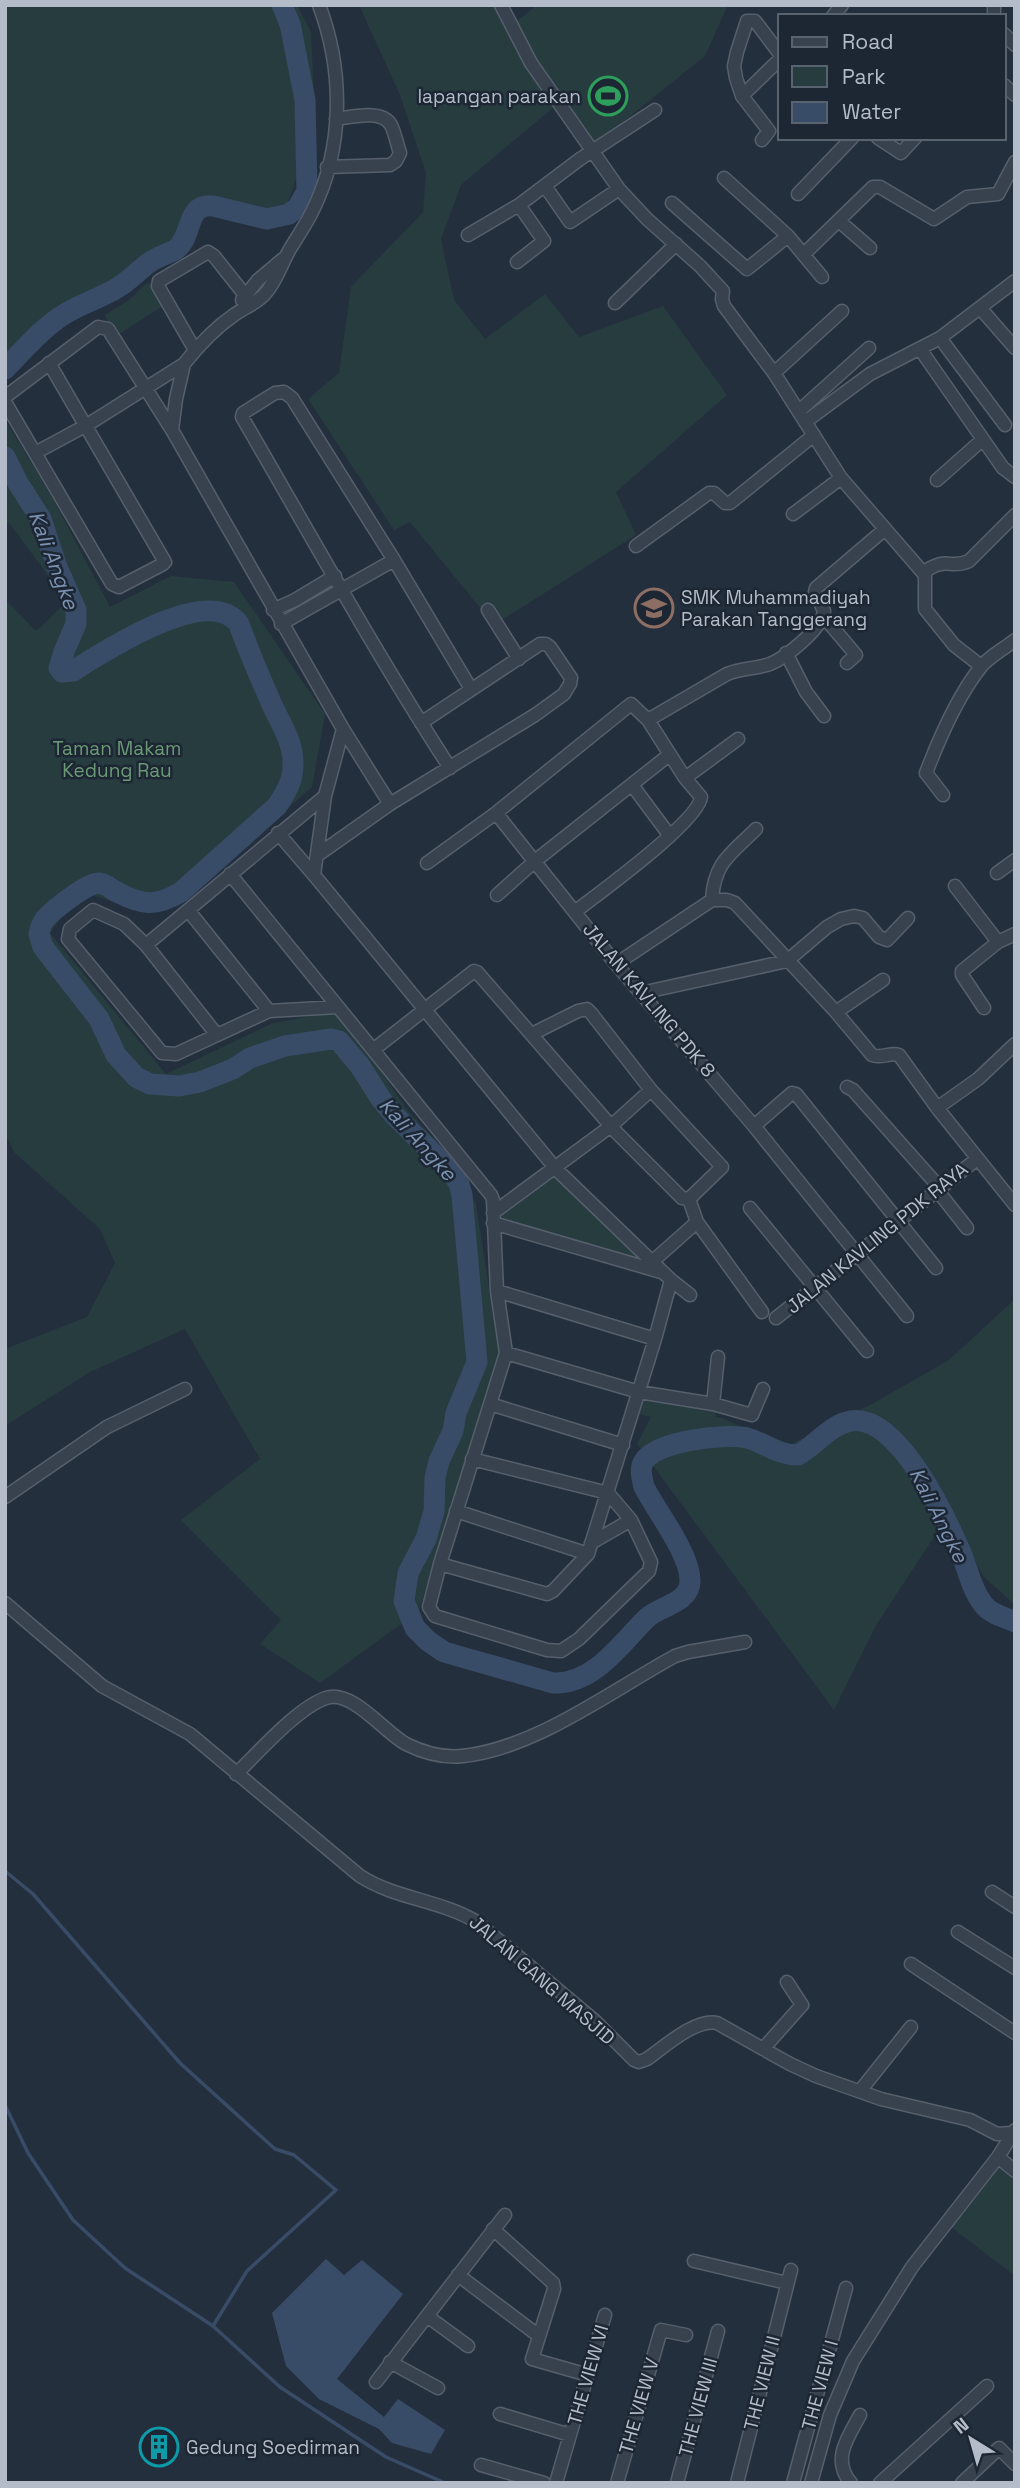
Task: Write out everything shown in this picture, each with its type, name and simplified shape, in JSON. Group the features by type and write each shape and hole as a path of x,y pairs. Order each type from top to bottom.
{"street":[{"path":"35,453 87,425 184,363 232,316 264,295 274,283 312,211 327,167 336,119 338,102 333,51 319,5"},
{"path":"501,5 531,63 619,189 723,291 724,306 774,373 841,478 923,573 926,578 925,609 954,645 981,667"},
{"path":"762,140 769,134 768,128 742,96 734,66 747,21 755,21 778,53"},
{"path":"742,96 778,58"},
{"path":"468,235 519,205 592,151 655,110"},
{"path":"327,167 390,165 400,153 390,125 385,119 376,116 336,119"},
{"path":"798,194 850,140"},
{"path":"881,140 901,153 913,140"},
{"path":"804,254 873,187 880,187 935,219 967,197 999,194 1015,162"},
{"path":"724,178 788,236 822,277"},
{"path":"545,186 570,222 619,189"},
{"path":"672,202 747,270 788,236"},
{"path":"517,262 544,241 519,205"},
{"path":"839,221 870,248"},
{"path":"615,303 676,244"},
{"path":"195,350 158,286 159,281 208,252 245,295"},
{"path":"232,316 258,280 286,256"},
{"path":"802,417 870,374 940,338 1015,281"},
{"path":"981,309 1015,348"},
{"path":"774,373 842,311"},
{"path":"49,363 165,562 115,587 5,400 49,363 98,327 108,329 172,430 281,624 390,804"},
{"path":"940,338 1005,425"},
{"path":"802,417 869,348"},
{"path":"920,349 982,440 1003,468 1015,477"},
{"path":"172,430 184,363"},
{"path":"450,768 341,589 242,415 275,393 284,392 292,398 471,689"},
{"path":"636,546 709,493 714,493 725,503 730,503 814,435"},
{"path":"937,480 982,440"},
{"path":"793,514 841,478"},
{"path":"923,573 941,562 961,565 969,561 1015,515"},
{"path":"648,720 727,674 768,664 786,653 812,632 824,617 816,588 886,529"},
{"path":"281,624 394,560"},
{"path":"273,610 334,576"},
{"path":"488,610 519,659"},
{"path":"824,617 856,655 846,663"},
{"path":"943,795 926,771 953,714 981,667 1015,640"},
{"path":"319,854 390,804 535,715 568,689 571,678 551,647 546,643 540,644 421,723"},
{"path":"786,653 806,692 824,716"},
{"path":"427,863 496,813 631,704 648,720 701,800 670,836 576,911"},
{"path":"314,875 325,796 343,729"},
{"path":"685,778 738,739"},
{"path":"498,895 535,861 669,755"},
{"path":"632,785 670,836"},
{"path":"146,945 325,796"},
{"name":"JALAN KAVLING PDK 8","path":"496,813 616,964 754,1126 907,1317"},
{"path":"712,900 715,875 720,864 756,829"},
{"path":"278,833 426,1008 556,1169 690,1295"},
{"path":"997,873 1015,860"},
{"path":"230,874 491,1195 497,1291 506,1353 472,1459 439,1564 429,1602 435,1616 547,1650 561,1651 579,1639 649,1571 651,1562 631,1520 608,1493 472,1459"},
{"path":"955,886 998,942"},
{"path":"616,964 712,900 727,900 739,906 872,1055 899,1055 937,1108 1015,1205"},
{"path":"217,1035 146,945 124,924 93,910 70,929 68,939 162,1053 176,1054 270,1011 338,1007"},
{"path":"188,910 270,1011"},
{"path":"641,993 787,961 841,919 854,916 863,919 878,937 887,940 898,932 908,918"},
{"path":"984,1008 961,972 998,942 1015,934"},
{"path":"373,1049 474,971 478,971 611,1126 682,1198 689,1199"},
{"path":"836,1012 883,980"},
{"path":"532,1034 578,1010 587,1009 651,1090 722,1167 689,1199"},
{"path":"937,1108 978,1079 1015,1044"},
{"path":"846,1087 853,1090 939,1189 967,1228"},
{"path":"493,1218 611,1126 651,1090"},
{"path":"754,1126 792,1093 796,1094 936,1268"},
{"name":"JALAN KAVLING PDK RAYA","path":"776,1318 977,1158"},
{"path":"689,1199 696,1222 762,1312"},
{"path":"750,1208 867,1351"},
{"path":"493,1218 668,1276"},
{"path":"653,1261 696,1222"},
{"path":"590,1548 655,1339 668,1276"},
{"path":"497,1291 655,1339"},
{"path":"506,1353 639,1392 713,1404 753,1415 764,1389"},
{"path":"713,1404 718,1357"},
{"path":"5,1497 107,1427 185,1389"},
{"path":"490,1404 623,1445"},
{"path":"99,1415 107,1427"},
{"path":"456,1511 590,1548"},
{"path":"439,1564 547,1594 553,1591 590,1548 631,1520"},
{"name":"JALAN GANG MASJID","path":"5,1603 102,1686 190,1734 359,1876 414,1900 457,1910 477,1922 595,2021 634,2060 639,2062 647,2059 708,2021 717,2023 803,2071 896,2104 930,2109 970,2120 996,2134 1014,2132"},
{"path":"236,1774 297,1716 327,1698 340,1696 352,1702 405,1743 429,1753 463,1756 497,1749 538,1734 675,1656 745,1642"},
{"path":"992,1892 1015,1908"},
{"path":"958,1931 1015,1968"},
{"path":"911,1964 1015,2032"},
{"path":"763,2049 802,2008 802,2001 787,1982"},
{"path":"860,2091 911,2027"},
{"path":"811,2483 830,2415 853,2361 912,2267 998,2157 1014,2132"},
{"path":"998,2157 1015,2171"},
{"path":"376,2382 505,2215"},
{"path":"494,2229 553,2283 554,2289 532,2356 534,2360 588,2375"},
{"name":"THE VIEW II","path":"694,2261 789,2276 737,2483"},
{"path":"458,2275 539,2336"},
{"name":"THE VIEW I","path":"793,2483 846,2288"},
{"name":"THE VIEW VI","path":"556,2483 605,2315"},
{"path":"428,2316 468,2346"},
{"name":"THE VIEW V","path":"617,2483 661,2330 686,2336"},
{"name":"THE VIEW III","path":"677,2483 718,2331"},
{"path":"390,2362 438,2388"},
{"path":"880,2483 987,2386"},
{"name":"THE VIEW VI","path":"500,2414 570,2435"},
{"path":"851,2483 843,2473 841,2455 860,2415"},
{"path":"962,2483 999,2448 1015,2464"},
{"path":"481,2465 544,2483"}],"green space":[{"path":"5,5 297,5 311,32 315,126 282,219 204,214 5,369"},
{"path":"359,5 494,5 508,28 537,5 728,5 705,56 593,146 555,106 461,185 441,239 454,300 485,339 545,294 579,337 663,306 727,395 616,492 636,535 494,625 410,522 394,530 308,399 339,373 351,287 423,212 426,173 400,95"},
{"path":"147,283 158,286 163,306 113,338 105,315 129,300"},
{"name":"Taman Makam Kedung Rau","path":"5,420 52,497 110,607 171,576 234,582 325,714 312,787 186,897 145,913 81,891 50,933 166,1074 273,1023 340,1011 408,1111 450,1155 476,1204 499,1354 419,1611 320,1683 260,1644 281,1620 181,1520 260,1459 185,1329 90,1372 5,1426 5,1349 87,1317 115,1263 100,1229 14,1152 5,1133 5,599 36,631 67,601 10,524 5,521"},
{"path":"556,1169 654,1270 493,1223"},
{"path":"1015,1299 1015,1605 984,1577 948,1516 876,1625 834,1710 637,1444 651,1417 632,1413 643,1392 717,1411 715,1417 785,1447 872,1404 949,1360"},
{"path":"999,2164 1015,2177 1015,2276 951,2227"}],"water":[{"path":"326,2259 344,2275 362,2260 403,2294 337,2379 384,2417 398,2399 445,2430 431,2454 392,2443 379,2429 319,2399 286,2366 272,2313"}],"waterway":[{"name":"Kali Angke","path":"5,369 60,317 117,288 149,262 175,250 181,245 193,215 198,210 213,206 267,219 289,214 298,207 307,191 305,100 290,24 282,5"},
{"name":"Kali Angke","path":"5,457 41,519 57,567 76,610 76,624 59,668 62,672 73,671 108,649 156,625 204,611 224,613 239,624 289,739 293,757 290,782 277,806 181,892 165,900 150,903 128,897 105,885 94,884 71,897 45,919 39,934 43,947 99,1019 116,1055 136,1077 150,1084 179,1086 200,1082 233,1069 250,1058 285,1046 331,1039 339,1041 393,1114 452,1172 459,1184 477,1362 456,1413 453,1431 439,1461 435,1478 434,1511 426,1539 408,1573 404,1601 415,1628 444,1652 553,1683 568,1682 581,1677 606,1661 647,1618 685,1595 688,1589 689,1571 685,1559 644,1487 642,1467 651,1454 662,1448 692,1440 737,1437 798,1455 837,1426 851,1421 869,1423 886,1434 903,1451 945,1518 979,1599 989,1610 1015,1622"},
{"path":"5,1871 33,1894 180,2063 275,2149 294,2155 336,2190 247,2271 213,2326"},
{"path":"5,2105 28,2153 73,2220 125,2268 213,2326 280,2387 386,2457 445,2483"}],"place":[{"name":"lapangan parakan","path":"608,96"},
{"name":"SMK Muhammadiyah Parakan Tanggerang","path":"654,608"},
{"name":"Gedung Soedirman","path":"159,2447"}]}
